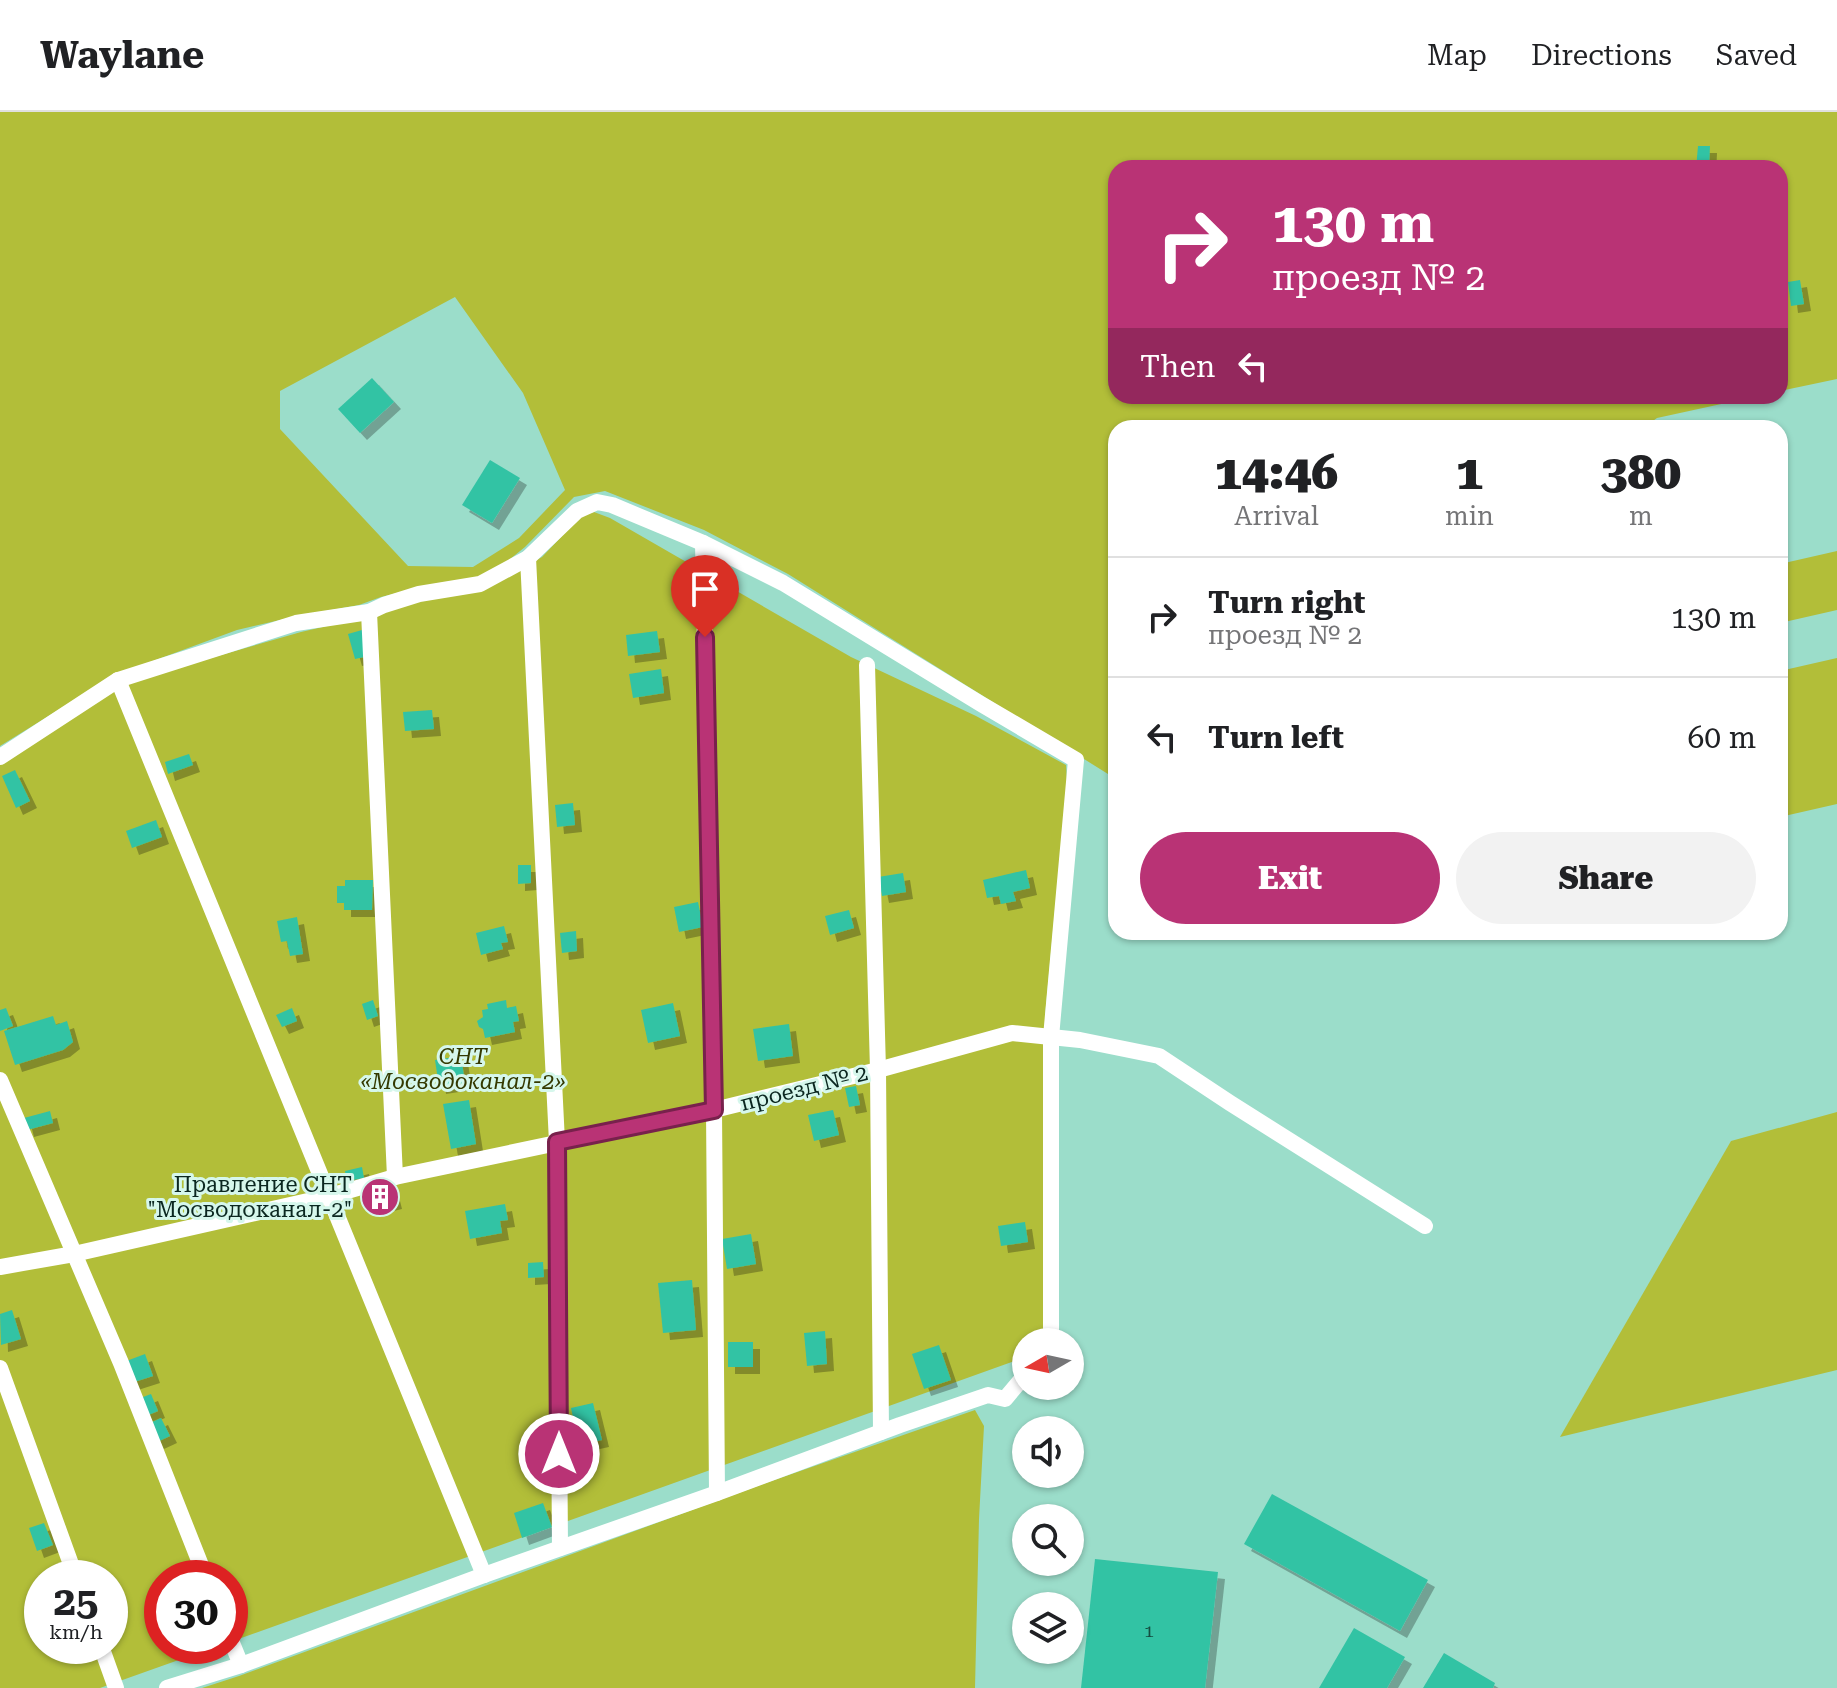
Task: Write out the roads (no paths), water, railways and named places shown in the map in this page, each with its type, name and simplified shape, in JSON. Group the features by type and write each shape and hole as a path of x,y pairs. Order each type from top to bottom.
{"street":[{"path":"0,757 118,680 296,623 369,612 419,594 480,584 528,558 577,511 597,502 612,505 703,543 783,583 1076,760 1051,1037 1051,1328"},
{"path":"703,543 714,1110 717,1493"},
{"path":"528,558 557,1142 560,1548"},
{"path":"369,612 395,1177"},
{"path":"867,665 878,1070 881,1432"},
{"path":"118,680 484,1575"},
{"name":"проезд № 2","path":"0,1267 74,1254 330,1196 395,1177 714,1110 1012,1033 1080,1040 1159,1056 1425,1226"},
{"path":"0,1080 121,1363 199,1560"},
{"path":"0,1368 69,1560"},
{"path":"167,1688 241,1665 988,1395 1005,1399 1012,1391"},
{"path":"107,1664 116,1688"}],"place":[{"name":"Правление СНТ \"Мосводоканал-2\"","path":"380,1197"}],"park label":[{"name":"СНТ «Мосводоканал-2»","path":"463,1068"}]}
